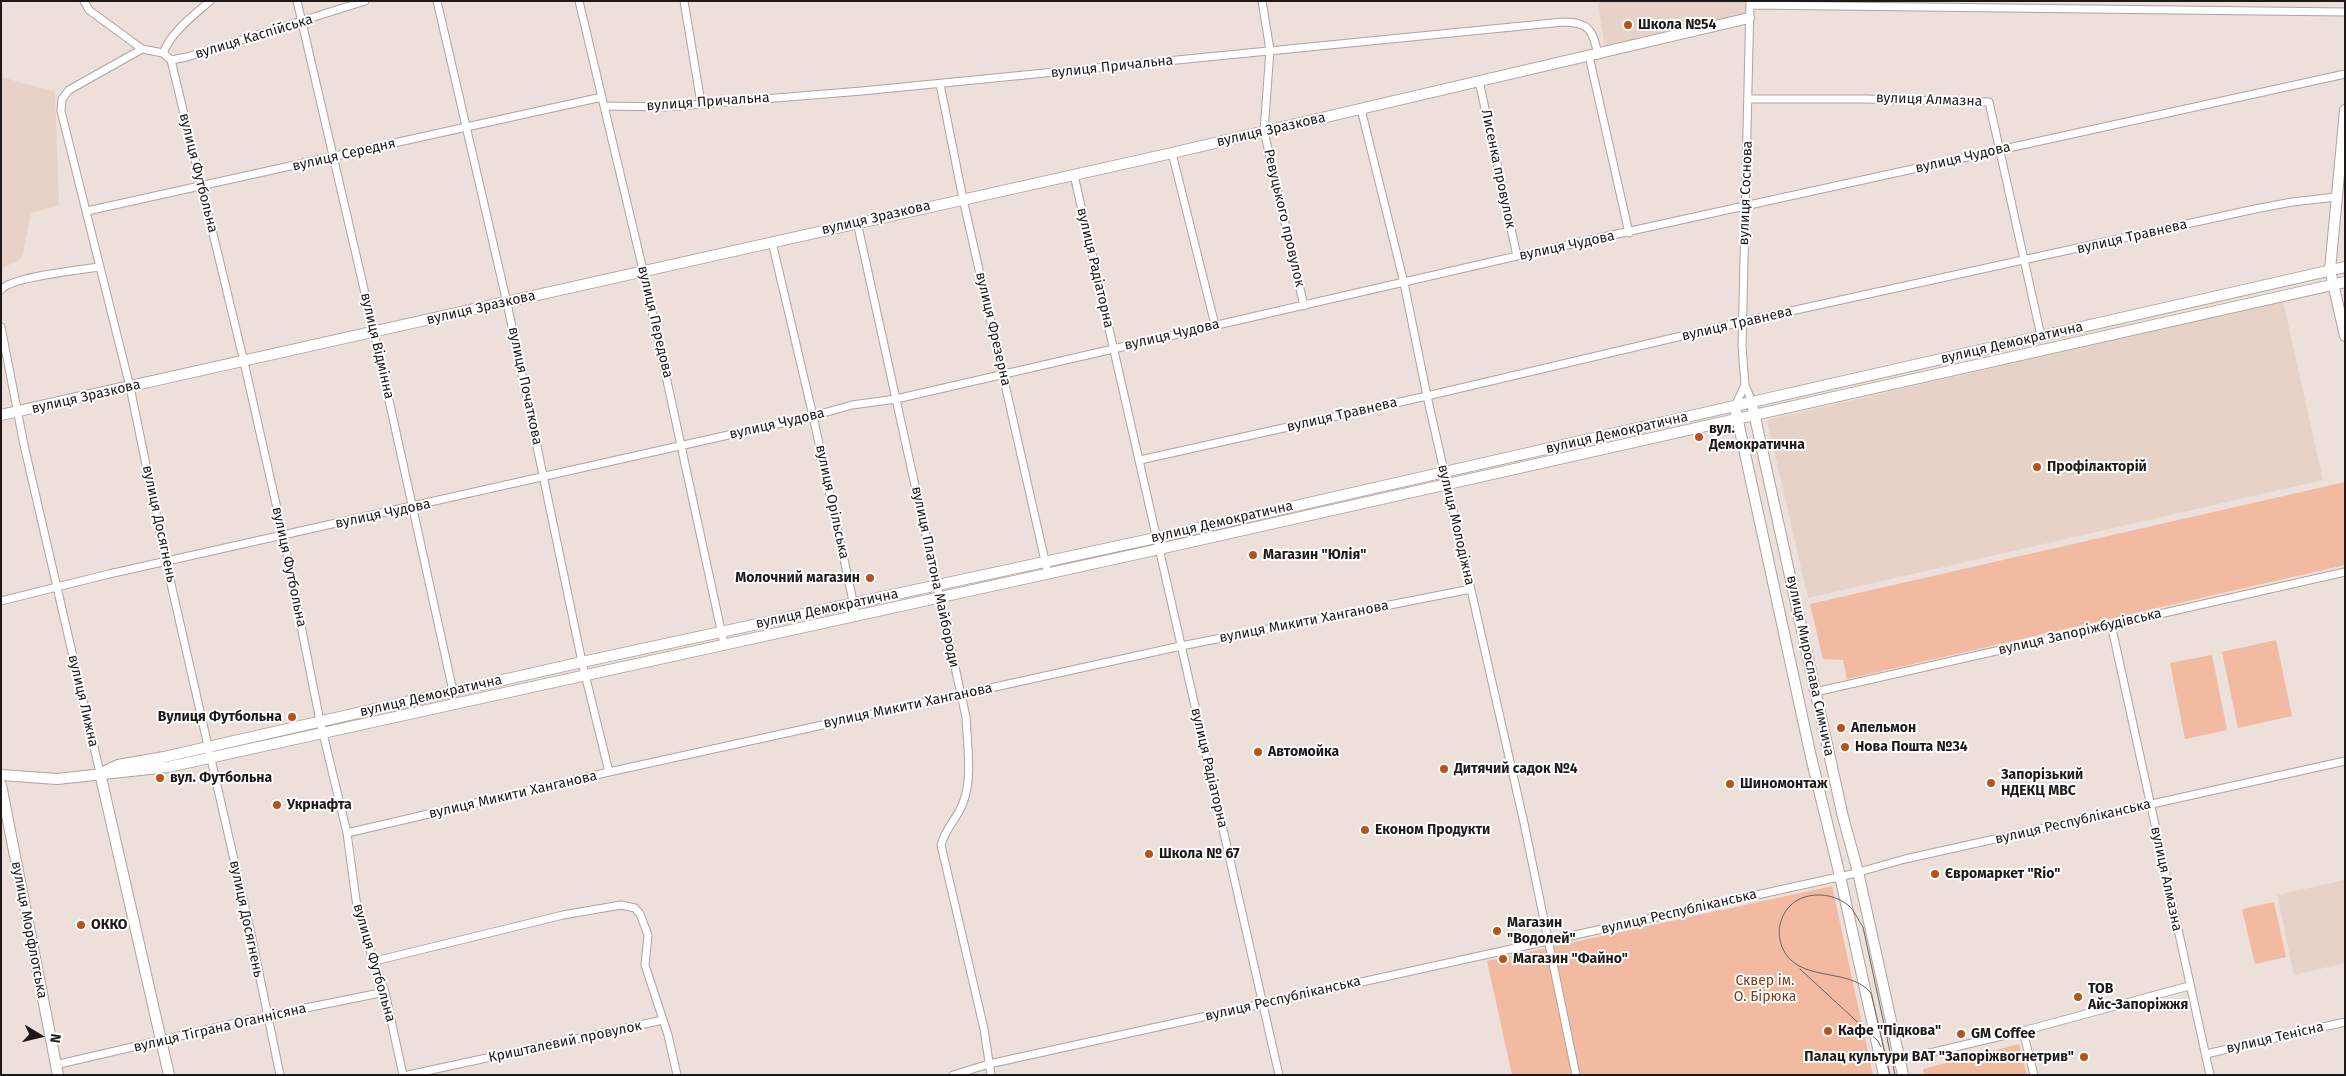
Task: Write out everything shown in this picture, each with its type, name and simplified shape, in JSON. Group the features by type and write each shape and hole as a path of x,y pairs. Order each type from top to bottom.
{"street":[{"path":"84,1 89,10 142,48 163,53 171,60"},
{"path":"163,53 177,31 210,1"},
{"name":"вулиця Відмінна","path":"298,1 374,332 453,691"},
{"name":"вулиця Каспійська","path":"171,60 187,58 365,1"},
{"name":"вулиця Початкова","path":"437,1 507,303 545,477 582,662 609,772"},
{"name":"вулиця Передова","path":"579,1 644,270 724,644"},
{"path":"684,1 701,103"},
{"name":"Ревуцького провулок","path":"1262,1 1270,50 1264,131 1304,306"},
{"path":"2221,10 2224,1"},
{"path":"1750,3 2085,5 2345,12"},
{"name":"вулиця Соснова","path":"1745,385 1742,322 1747,206 1750,3"},
{"name":"вулиця Зразкова","path":"1,415 1172,153 1594,56 1750,18"},
{"name":"вулиця Причальна","path":"604,106 665,107 940,84 1270,50 1573,22 1588,28 1593,35 1594,56 1629,233"},
{"name":"вулиця Досягнень","path":"142,48 69,90 62,99 61,111 130,387 166,562 251,934 266,1016 280,1075"},
{"name":"вулиця Футбольна","path":"171,60 244,362 283,536 320,720 347,833 356,900 365,936 385,992 403,1075"},
{"name":"вулиця Чудова","path":"1,600 413,508 813,416 852,405 896,399 1517,256 1629,233 2345,74"},
{"name":"Лисенка провулок","path":"1479,81 1517,256"},
{"name":"вулиця Фрезерна","path":"940,84 963,199 1048,574"},
{"name":"вулиця Середня","path":"87,211 202,187 602,96"},
{"name":"вулиця Алмазна","path":"1749,99 1985,100 1990,104 2041,336"},
{"name":"вулиця Молодіжна","path":"1361,109 1404,283 1427,396 1549,941 1576,1075"},
{"path":"2345,110 2330,270 2345,336"},
{"path":"1172,153 1215,325"},
{"name":"вулиця Радіаторна","path":"1074,175 1158,537 1279,1075"},
{"name":"вулиця Травнева","path":"1140,460 1427,396 1742,322 2255,209 2292,202 2336,197"},
{"name":"вулиця Платона Майбороди","path":"857,222 966,717 967,785 962,805 944,832 941,845 984,1029 991,1075"},
{"name":"вулиця Орільська","path":"772,242 813,416 856,615"},
{"name":"вулиця Демократична","path":"100,773 118,765 208,747 320,720 582,662 1158,537 2345,266"},
{"path":"1,290 4,285 22,278 99,267"},
{"name":"вулиця Демократична","path":"1,775 57,779 168,767 1048,574 2345,282"},
{"name":"вулиця Лижна","path":"1,327 24,445 100,773 119,865 169,1075"},
{"path":"1745,385 1752,402"},
{"path":"1735,406 1745,385"},
{"name":"вулиця Мирослава Симчича","path":"1752,402 1843,817 1858,872 1903,1075"},
{"name":"вулиця Мирослава Симчича","path":"1735,406 1811,757 1840,876 1884,1075"},
{"name":"вулиця Запоріжбудівська","path":"1815,692 2345,572"},
{"name":"вулиця Микити Ханганова","path":"347,833 609,772 1181,646 1471,589"},
{"name":"вулиця Алмазна","path":"2111,624 2210,1075"},
{"name":"вулиця Республіканська","path":"953,1075 989,1064 1858,872 2345,761"},
{"name":"вулиця Морфлотська","path":"1,785 56,1070"},
{"path":"375,960 563,915 621,905 635,908 640,914 648,935 645,965 663,1020 677,1075"},
{"path":"1900,1060 2023,1031 2189,986"},
{"name":"вулиця Тіграна Оганнісяна","path":"56,1070 161,1041 266,1016 385,992"},
{"name":"Кришталевий провулок","path":"408,1075 663,1020"},
{"name":"вулиця Тенісна","path":"2206,1054 2345,1022"},
{"path":"2023,1031 2034,1075"}],"shaded area":[{"path":"1598,1 1746,1 1745,15 1605,49"},
{"path":"1,77 55,92 59,205 31,213 22,258 1,269"},
{"path":"2283,301 2323,480 1808,598 1767,420"},
{"path":"2345,880 2345,963 2294,975 2277,895"}],"green space":[{"path":"2345,482 2345,565 1847,679 1843,660 1823,659 1810,604"},
{"path":"2276,640 2292,716 2238,728 2222,652"},
{"path":"2212,655 2227,730 2185,739 2170,663"},
{"name":"Сквер ім. О. Бірюка","path":"1832,886 1873,1075 1512,1075 1487,961"},
{"path":"2274,902 2286,957 2255,964 2242,909"},
{"path":"2019,1044 2027,1075 1924,1075 1923,1069"}],"tram line":[{"path":"1890,1075 1871,993 1861,985 1850,980 1811,971 1799,966 1789,958 1782,947 1779,934 1781,921 1792,904 1800,899 1810,896 1830,896 1848,905 1863,927 1895,1075"},
{"path":"1800,969 1878,1041 1881,1047"}],"place":[{"name":"Школа №54","path":"1628,25"},
{"name":"вул. Демократична","path":"1699,437"},
{"name":"Профілакторій","path":"2037,467"},
{"name":"Магазин \"Юлія\"","path":"1253,555"},
{"name":"Молочний магазин","path":"870,578"},
{"name":"Вулиця Футбольна","path":"292,717"},
{"name":"Апельмон","path":"1841,728"},
{"name":"Нова Пошта №34","path":"1845,747"},
{"name":"Автомойка","path":"1258,752"},
{"name":"Дитячий садок №4","path":"1444,769"},
{"name":"вул. Футбольна","path":"160,778"},
{"name":"Запорізький НДЕКЦ МВС","path":"1991,783"},
{"name":"Шиномонтаж","path":"1730,784"},
{"name":"Укрнафта","path":"277,805"},
{"name":"Економ Продукти","path":"1365,830"},
{"name":"Школа № 67","path":"1149,854"},
{"name":"Євромаркет \"Rio\"","path":"1935,874"},
{"name":"ОККО","path":"81,925"},
{"name":"Магазин \"Водолей\"","path":"1497,931"},
{"name":"Магазин \"Файно\"","path":"1503,959"},
{"name":"ТОВ Айс-Запоріжжя","path":"2078,997"},
{"name":"Кафе \"Підкова\"","path":"1828,1031"},
{"name":"GM Coffee","path":"1961,1034"},
{"name":"Палац культури ВАТ \"Запоріжвогнетрив\"","path":"2084,1057"}]}
